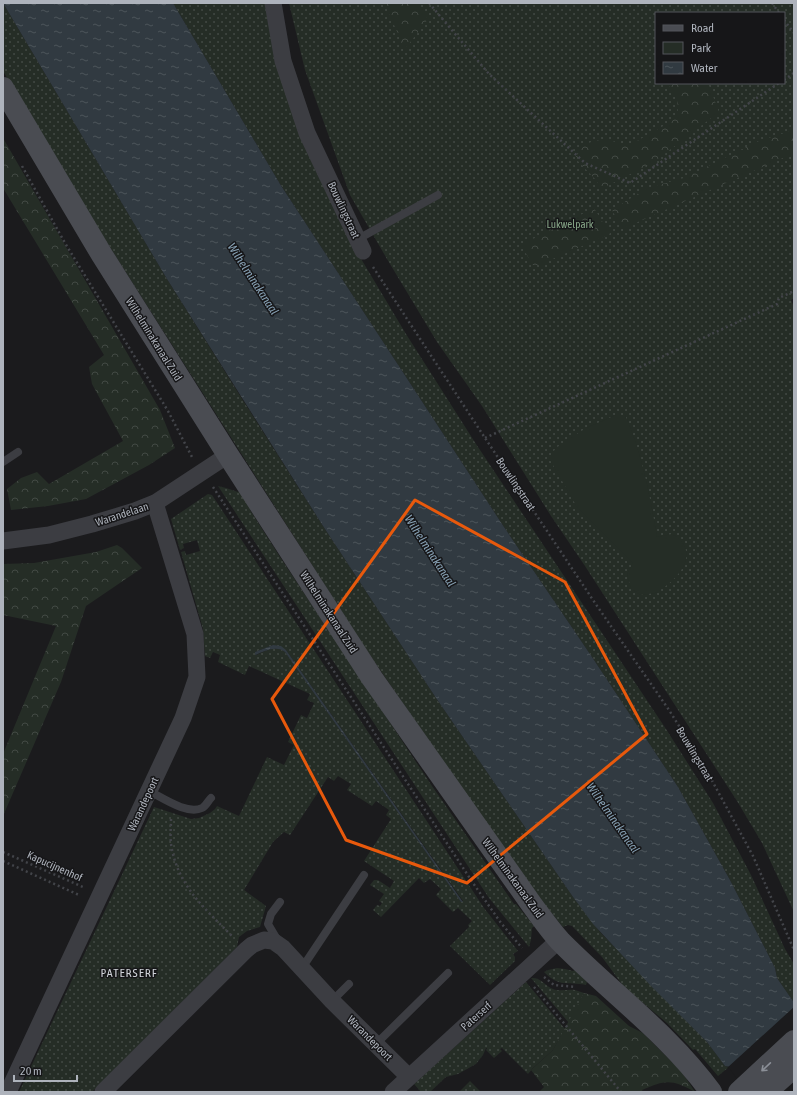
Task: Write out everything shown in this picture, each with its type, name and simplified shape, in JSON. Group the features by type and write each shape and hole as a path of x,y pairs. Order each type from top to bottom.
{"street":[{"name":"Bouwlingstraat","path":"274,3 283,61 307,133 361,245"},
{"name":"Wilhelminakanaal Zuid","path":"3,88 102,255 228,455 372,678 532,905 559,940 676,1049 698,1073 711,1092"},
{"name":"Warandelaan","path":"3,541 49,535 135,511 155,503 228,455"},
{"name":"Warandepoort","path":"8,1092 183,718 197,677 195,634 155,503"},
{"name":"Warandepoort","path":"103,1092 246,950 264,940 272,942 283,948 332,1001 409,1077"},
{"name":"Paterserf","path":"393,1092 535,964 559,940"},
{"path":"739,1092 794,1041"},
{"path":"766,1092 794,1067"}],"lane":[{"path":"361,245 438,195"},
{"path":"3,462 18,452"},
{"path":"149,791 180,807 194,810 204,807 211,798"},
{"path":"302,968 364,875"},
{"path":"280,902 271,914 268,924 283,948"},
{"path":"376,1044 448,973"},
{"path":"332,1001 349,984"}],"path":[{"path":"429,3 489,74 585,164 630,183 778,84"},
{"path":"772,3 778,12"},
{"path":"785,21 794,33"},
{"path":"785,79 794,73"},
{"path":"19,160 65,244 168,411 188,451 202,473 473,883 501,923 535,964 529,976 530,983 621,1092"},
{"name":"Bouwlingstraat","path":"361,245 485,438 595,603 669,710 753,856 794,950"},
{"path":"485,438 777,304 779,298 794,292"},
{"path":"170,802 171,844 177,869 192,895 246,950"},
{"name":"Kapucijnenhof","path":"3,852 98,899"},
{"name":"Kapucijnenhof","path":"3,862 98,899"}],"highlighted area":[{"path":"415,500 565,582 647,734 467,883 346,840 272,699"}],"green space":[{"path":"3,3 167,279 323,526 436,698 573,897 600,932 707,1042 725,1066 729,1067 718,1076 695,1049 693,1050 667,1023 624,987 602,957 572,926 568,925 563,927 525,881 363,645 78,197 3,71"},
{"path":"173,3 266,3 348,237 406,334 476,444 666,729 713,803 751,875 785,949 794,964 794,1005 793,1001 777,978 775,968 730,880 678,787 504,527 280,184"},
{"name":"Lukwelpark","path":"289,3 794,3 794,298 791,300 794,307 794,912 762,843 737,801 551,516 482,406 437,342 350,195 305,70"},
{"path":"384,3 417,3 428,19 405,49"},
{"path":"668,84 708,84 719,112 654,162 601,189 596,180 575,158 583,147 588,143 599,140 630,145 672,121 678,112 677,98"},
{"path":"794,130 794,153 622,229 612,210 647,188 684,178 759,141"},
{"path":"3,138 160,410 175,448 149,465 86,499 48,506 11,510 7,489 21,478 37,472 49,484 123,441 92,384 89,367 104,355 3,188"},
{"path":"594,208 610,234 534,267 521,245"},
{"path":"616,415 625,415 631,429 641,459 657,537 672,534 680,540 685,547 686,555 682,569 670,583 655,593 640,595 631,588 627,574 633,563 577,507 549,458 556,448 586,428"},
{"path":"218,486 238,492 240,491 251,509 250,510 280,557 432,786 514,904 516,904 534,926 532,928 529,947 489,898"},
{"path":"208,494 212,495 484,908 518,951 513,954 515,961 490,985 450,946 469,927 468,925 472,921 458,908 453,912 436,895 441,889 430,879 424,883 419,878 381,917 373,910 377,905 380,906 382,903 379,901 384,894 370,885 374,880 378,880 390,888 394,881 364,861 391,819 386,815 389,810 376,801 372,806 347,790 351,784 338,776 334,781 328,777 290,835 284,832 273,842 244,890 266,906 260,927 247,931 239,937 237,947 92,1092 19,1092 154,807 191,819 199,818 210,813 217,806 239,816 267,757 284,765 294,745 288,742 301,715 307,718 314,703 307,700 310,694 249,666 245,675 218,662 220,655 213,652 210,658 205,656 203,629 181,552 185,551 186,555 200,551 197,540 183,544 184,548 180,550 171,519","holes":["273,645 286,650 463,901 461,902 285,652 278,649 267,650 256,655 255,652"]},
{"path":"117,545 142,568 86,606 61,682 3,816 3,754 56,626 3,615 3,564 34,563 96,552"},
{"path":"557,968 573,971 575,970 587,982 586,985 559,982 544,972"},
{"path":"531,978 538,979 550,988 556,990 575,990 584,993 569,1023"},
{"path":"526,982 565,1029 553,1050 528,1074 502,1048 500,1049 502,1051 494,1058 486,1050 486,1048 476,1064 458,1074 446,1077 430,1092 421,1092 414,1084"},
{"path":"584,993 596,996 629,1026 643,1033 682,1072 695,1092 680,1085 668,1082 657,1084 642,1090 643,1092 539,1092 544,1087 531,1070 553,1050"},
{"path":"470,1081 481,1092 459,1092"}],"water":[{"name":"Wilhelminakanaal","path":"3,3 173,3 280,184 504,527 678,787 730,880 775,968 777,978 793,1001 794,1092 725,1066 707,1042 650,985 593,924 573,897 436,698 323,526 167,279"},
{"path":"273,645 281,646 286,650 463,902 461,902 285,652 274,649 255,655 255,652"}],"pier":[{"path":"794,1007 794,1092 746,1092 730,1069 727,1068"}],"district":[{"name":"PATERSERF","path":"129,973"}]}
